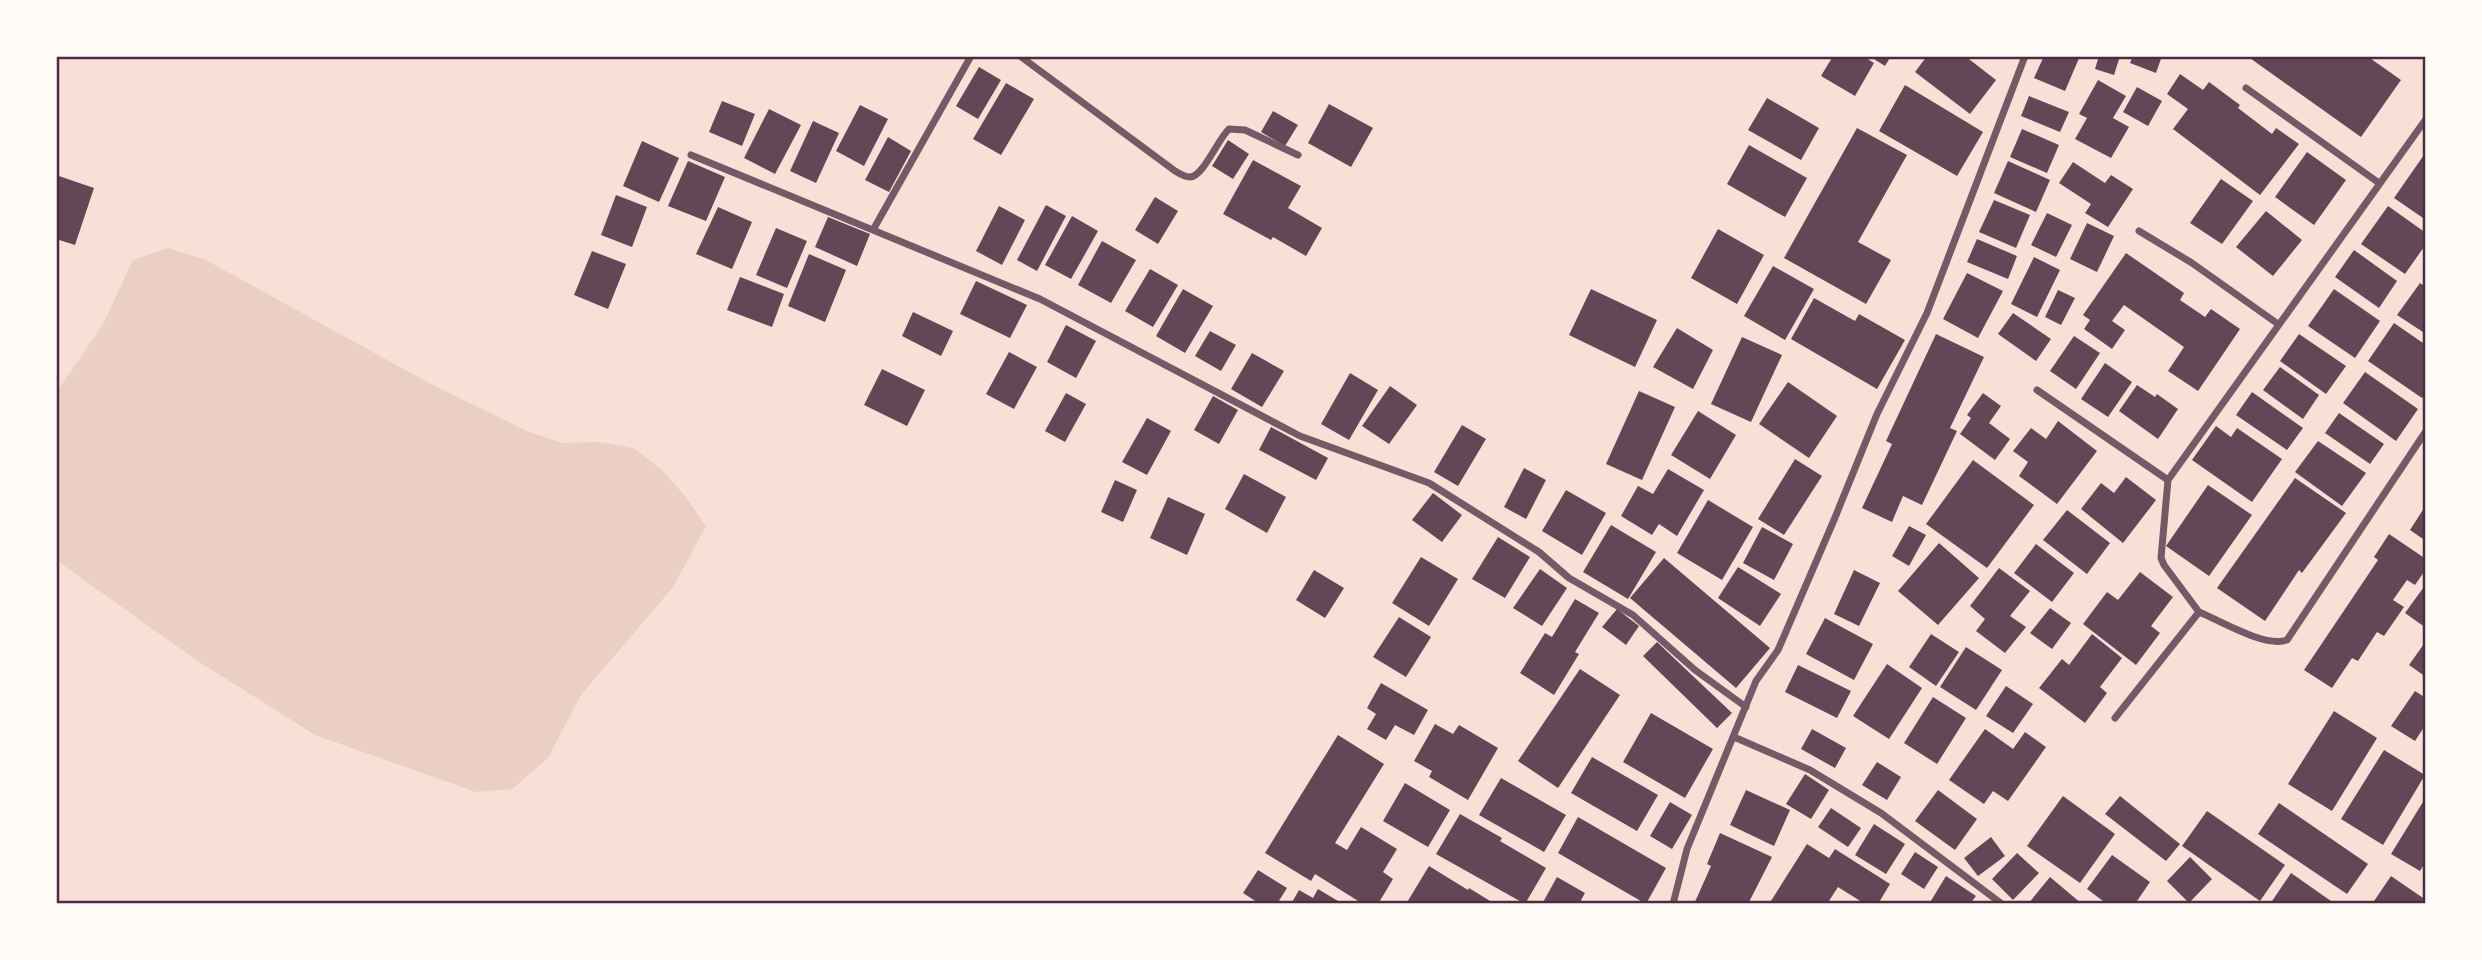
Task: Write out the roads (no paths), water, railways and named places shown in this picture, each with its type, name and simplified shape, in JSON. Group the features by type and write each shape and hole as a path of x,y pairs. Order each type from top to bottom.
{"street":[{"path":"873,230 971,56"},
{"path":"1020,56 1187,178 1196,176 1201,171 1229,129 1245,130 1298,155"},
{"path":"1673,904 1687,849 1756,681 1778,650 1877,414 1927,313 2025,56"},
{"path":"2246,88 2379,183"},
{"path":"2426,118 2168,480 2161,558 2164,565 2199,612 2259,638 2274,642 2287,640 2426,431"},
{"path":"691,155 1041,299 1300,436 1429,483 1539,552 1569,578 1633,615 1695,670 1746,707"},
{"path":"2139,231 2192,263 2278,324"},
{"path":"2037,390 2168,480"},
{"path":"2115,718 2199,612"},
{"path":"1734,737 1810,770 1881,813 2002,904"}]}
